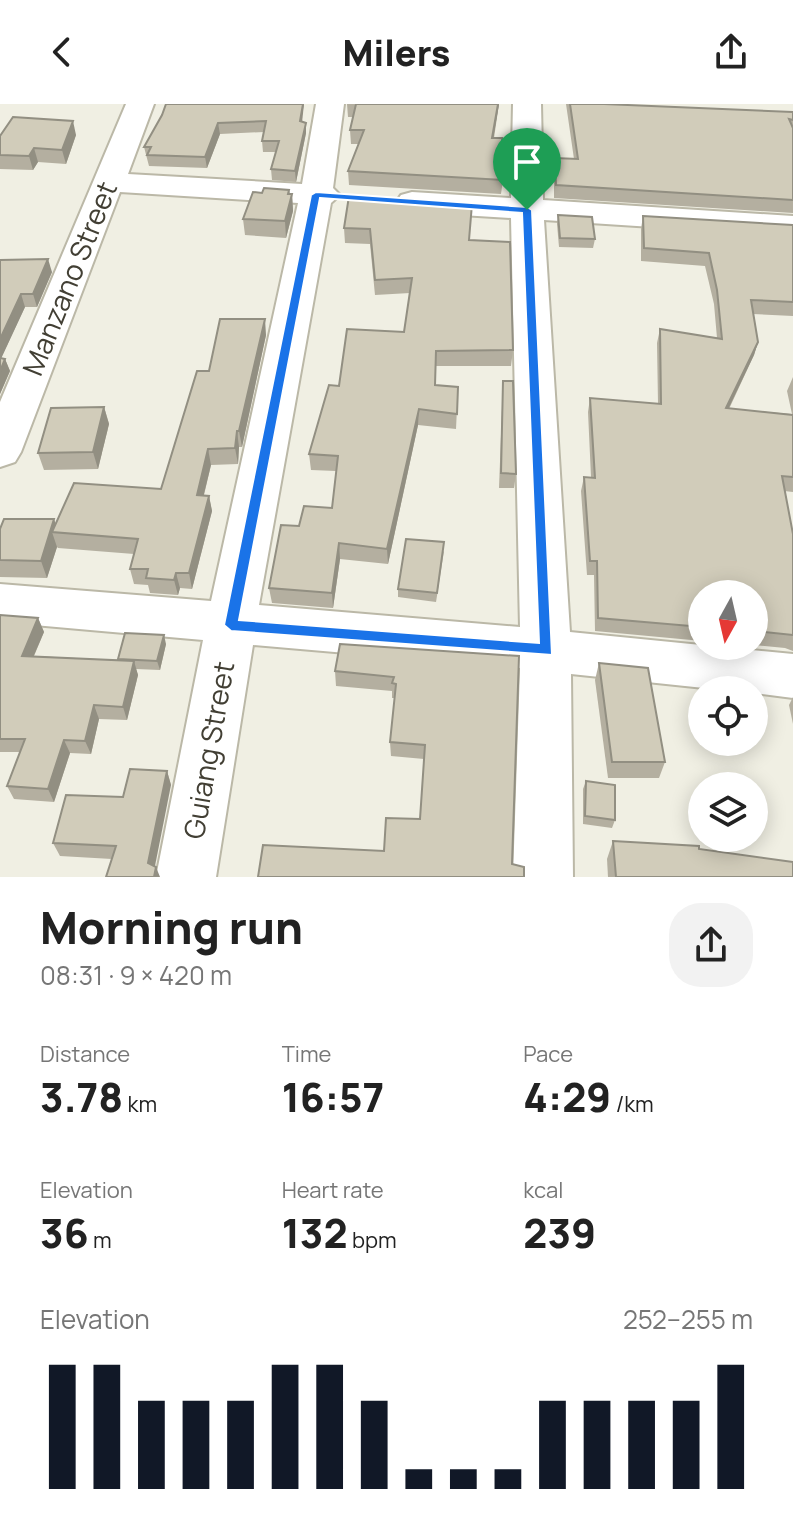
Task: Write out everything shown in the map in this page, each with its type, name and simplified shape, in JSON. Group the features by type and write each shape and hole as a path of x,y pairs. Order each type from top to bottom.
{"street":[{"name":"Manzano Street","path":"0,452 140,104"},
{"name":"Guiang Street","path":"186,877 231,625 316,195 330,104"},
{"path":"527,104 527,210 546,650 543,877"},
{"path":"107,182 793,226"},
{"path":"0,603 546,650 793,676"}],"building":[{"path":"166,104 303,104 300,121 306,123 295,171 271,169 279,141 262,141 266,121 218,123 205,157 147,155 151,147 144,147"},
{"path":"356,104 498,104 492,138 502,138 503,180 348,171 364,130 350,130"},
{"path":"570,104 793,112 793,120 789,119 793,128 793,200 556,185 555,158 578,159"},
{"path":"13,117 73,121 62,150 34,148 29,156 0,155 0,136"},
{"path":"264,188 289,190 288,194 292,194 285,221 243,219 253,192 262,193"},
{"path":"349,196 472,204 469,240 510,242 513,350 436,351 435,385 458,387 457,414 419,409 387,549 339,543 332,593 269,588 281,525 299,526 304,506 332,508 338,456 309,454 329,385 339,386 347,329 404,332 412,278 375,280 370,229 344,228"},
{"path":"558,215 592,217 595,239 560,238"},
{"path":"643,216 793,225 793,302 751,300 758,342 726,408 793,415 793,477 782,476 793,534 793,635 768,632 768,580 688,580 688,626 598,618 597,561 590,561 584,477 595,478 590,398 661,404 660,329 722,339 709,253 644,248"},
{"path":"48,259 33,294 21,294 0,339 0,260"},
{"path":"220,319 265,319 235,448 208,449 197,495 209,496 189,573 176,573 174,580 146,578 148,569 130,569 138,539 52,532 74,483 161,489 197,371 209,371"},
{"path":"503,381 513,381 516,474 501,473"},
{"path":"104,407 93,452 38,453 51,408"},
{"path":"4,519 54,519 41,561 0,560 0,529"},
{"path":"406,539 444,542 437,593 398,589"},
{"path":"0,615 38,618 22,656 134,661 123,707 94,705 85,741 64,740 48,789 7,786 25,739 0,739"},
{"path":"125,633 164,635 157,661 118,659"},
{"path":"340,644 519,656 512,864 524,867 524,877 258,877 263,845 384,851 386,818 420,819 425,745 390,742 396,684 392,683 394,677 335,671"},
{"path":"599,663 648,668 665,762 612,762"},
{"path":"130,769 167,771 148,863 156,867 154,877 106,877 116,846 53,843 66,795 123,797"},
{"path":"586,781 615,785 615,820 585,816"},
{"path":"613,841 688,845 688,852 721,852 793,862 793,877 616,877"}],"route":[{"path":"316,195 527,210 546,650 231,625 316,195"}]}
